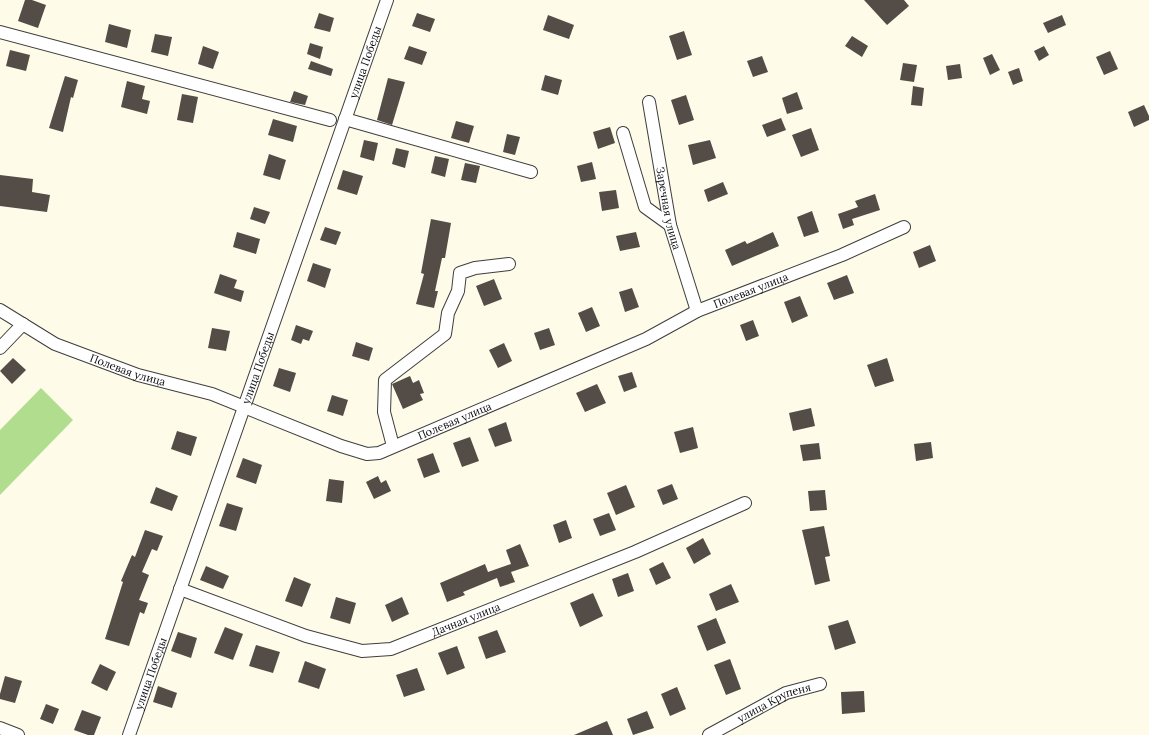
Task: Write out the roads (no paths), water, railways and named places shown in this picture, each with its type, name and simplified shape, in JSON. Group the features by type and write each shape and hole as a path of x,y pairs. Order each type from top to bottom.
{"street":[{"name":"улица Победы","path":"129,735 387,0"},
{"path":"0,32 330,120"},
{"name":"Заречная улица","path":"649,102 670,226 697,311"},
{"path":"345,119 531,172"},
{"path":"623,133 645,207 670,226"},
{"name":"Полевая улица","path":"0,310 62,347 138,375 212,394 341,446 367,454 380,452 646,339 697,311 842,256 904,227"},
{"path":"393,446 384,412 385,380 445,334 448,313 458,291 460,273 475,268 509,264"},
{"path":"0,348 23,324"},
{"name":"Дачная улица","path":"180,589 306,636 362,651 391,649 635,552 745,503"},
{"name":"улица Крупеня","path":"709,735 786,693 820,684"},
{"path":"0,728 18,735"}]}
